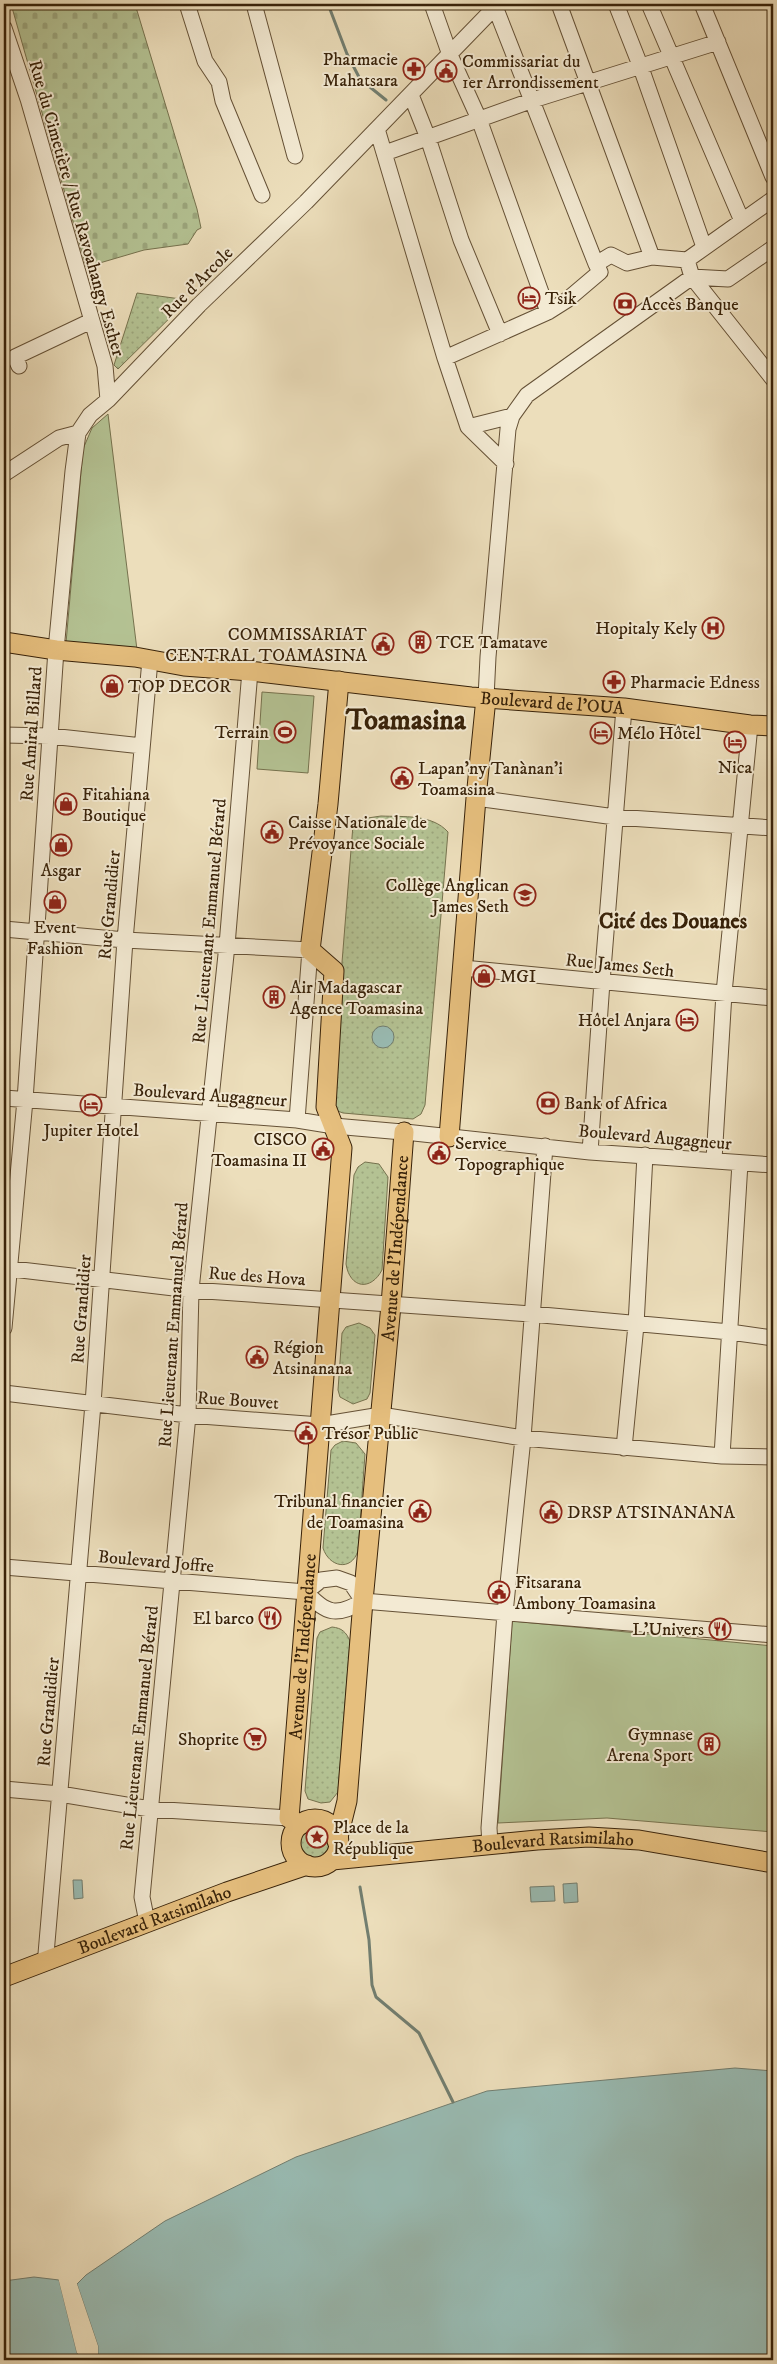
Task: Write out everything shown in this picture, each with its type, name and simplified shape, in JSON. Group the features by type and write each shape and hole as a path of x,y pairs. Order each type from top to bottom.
{"main road":[{"name":"Boulevard de l'OUA","path":"4,642 184,666 250,671 486,698 624,708 750,725 773,726"},
{"path":"310,950 328,804 339,681"},
{"path":"449,1136 476,798 486,698"},
{"name":"Avenue de l'Indépendance","path":"294,1821 306,1592 342,1148 326,1107 334,971 310,950"},
{"name":"Avenue de l'Indépendance","path":"337,1841 347,1800 363,1601 409,1132"},
{"path":"314,1819 328,1823 337,1834 337,1841 338,1847 332,1860 321,1866 307,1865 296,1857 291,1844 295,1830 294,1821 314,1819"},
{"name":"Boulevard Ratsimilaho","path":"332,1860 537,1840 598,1838 639,1840 773,1863"},
{"name":"Boulevard Ratsimilaho","path":"4,1977 147,1922 307,1865"}],"street":[{"path":"187,4 205,61 219,82 223,101 262,195"},
{"path":"254,4 295,156"},
{"path":"432,4 450,55 479,119 548,312"},
{"path":"559,4 652,256"},
{"path":"616,4 640,65 704,247"},
{"path":"649,4 742,221"},
{"path":"702,4 773,177"},
{"path":"445,358 548,312 567,300 600,272 496,5"},
{"name":"Rue d'Arcole","path":"56,650 78,433 90,415 108,400 199,305 306,202 450,55 464,37 496,5"},
{"name":"Rue du Cimetière / Rue Ravoahangy Esther","path":"4,28 28,99 105,366 108,400"},
{"path":"385,153 533,100 718,42"},
{"path":"411,95 428,138 461,240 500,334"},
{"path":"377,129 445,358 468,427 506,464"},
{"path":"596,264 612,255 626,263 652,256 688,260 773,199"},
{"path":"486,698 508,429 512,416 527,395 692,277 728,279 773,248"},
{"path":"688,260 692,277 773,379"},
{"path":"19,366 15,357 91,321"},
{"path":"468,427 512,416"},
{"path":"4,474 59,438 78,433"},
{"name":"Rue Amiral Billard","path":"4,1328 6,1269 25,1100 56,650"},
{"name":"Rue Grandidier","path":"48,1960 46,1954 93,1404 125,940 150,660"},
{"name":"Rue Lieutenant Emmanuel Bérard","path":"147,1922 142,1897 188,1415 191,1290 227,945 250,671"},
{"path":"590,1152 624,708"},
{"path":"714,1160 724,994 750,725"},
{"path":"4,735 50,736 142,746"},
{"path":"476,798 615,817 773,828"},
{"path":"4,929 125,940 310,950 297,1120"},
{"name":"Rue James Seth","path":"463,968 773,998"},
{"name":"Boulevard Augagneur","path":"4,1098 114,1108 297,1120 334,1126 449,1136 590,1152 773,1165"},
{"path":"490,1844 489,1828 505,1613 523,1438 545,1146"},
{"path":"624,1448 636,1325 645,1155"},
{"path":"722,1456 740,1163"},
{"name":"Rue des Hova","path":"6,1269 191,1290 531,1314 730,1332 773,1338"},
{"name":"Rue Bouvet","path":"4,1393 188,1415 320,1424 381,1416 523,1438 722,1456 773,1457"},
{"name":"Boulevard Joffre","path":"4,1567 306,1592"},
{"path":"363,1601 351,1583 337,1578 321,1580 306,1592 319,1607 334,1612 349,1609 363,1601 773,1635"},
{"path":"4,1789 60,1794 150,1809 294,1821"}],"green space":[{"path":"11,4 135,4 197,209 201,228 197,230 188,244 144,250 86,267"},
{"path":"137,293 188,300 118,369 114,365"},
{"path":"108,414 138,658 66,643 83,449 92,428"},
{"name":"Terrain","path":"262,692 314,696 308,773 257,769"},
{"path":"381,816 426,819 441,826 448,832 425,1105 421,1114 413,1119 343,1113 335,1110 331,1100 353,825 361,819"},
{"path":"365,1162 379,1164 388,1177 382,1270 372,1281 367,1284 361,1284 352,1278 346,1264 354,1175 358,1167"},
{"path":"359,1323 370,1328 375,1335 370,1393 367,1399 353,1404 340,1397 338,1390 342,1333 346,1327"},
{"path":"343,1441 356,1443 365,1454 358,1551 355,1558 350,1562 340,1564 330,1559 323,1548 331,1450 335,1445"},
{"path":"512,1621 773,1646 773,1832 607,1818 498,1823"},
{"path":"332,1627 343,1631 350,1641 338,1792 330,1802 321,1803 308,1799 305,1791 317,1638 320,1632"},
{"path":"316,1825 328,1830 333,1842 328,1854 316,1859 304,1854 299,1842 304,1830"}],"water":[{"path":"383,1026 393,1033 394,1037 387,1047 383,1048 373,1041 372,1037 379,1027"},
{"path":"73,1880 82,1880 83,1898 74,1899"},
{"path":"577,1883 578,1902 564,1903 563,1884"},
{"path":"554,1886 555,1901 531,1902 530,1887"},
{"path":"735,2068 773,2071 773,2360 92,2360 98,2356 98,2346 77,2284 86,2275 165,2221 296,2157 487,2091"},
{"path":"34,2277 59,2280 77,2353 83,2360 4,2360 4,2281"}],"pier":[{"path":"58,2277 61,2279 79,2352 86,2360 77,2353"},
{"path":"76,2281 98,2346 98,2356 92,2360 89,2360 95,2355 96,2346 74,2284"}],"waterway":[{"path":"328,4 347,54 360,79 386,100"},
{"path":"360,1887 369,1940 372,1985 376,1997 419,2033 453,2102"}],"place":[{"name":"Pharmacie Mahatsara","path":"414,69"},
{"name":"Commissariat du 1er Arrondissement","path":"446,71"},
{"name":"Tsik","path":"529,298"},
{"name":"Accès Banque","path":"625,304"},
{"name":"Hopitaly Kely","path":"713,628"},
{"name":"TCE Tamatave","path":"420,642"},
{"name":"COMMISSARIAT CENTRAL TOAMASINA","path":"383,644"},
{"name":"Pharmacie Edness","path":"614,682"},
{"name":"TOP DECOR","path":"112,686"},
{"name":"Terrain","path":"285,732"},
{"name":"Mélo Hôtel","path":"601,733"},
{"name":"Nica","path":"735,742"},
{"name":"Lapan'ny Tanànan'i Toamasina","path":"402,778"},
{"name":"Fitahiana Boutique","path":"66,804"},
{"name":"Caisse Nationale de Prévoyance Sociale","path":"272,832"},
{"name":"Asgar","path":"61,845"},
{"name":"Collège Anglican James Seth","path":"525,895"},
{"name":"Event Fashion","path":"55,902"},
{"name":"MGI","path":"484,976"},
{"name":"Air Madagascar Agence Toamasina","path":"274,997"},
{"name":"Hôtel Anjara","path":"687,1020"},
{"name":"Bank of Africa","path":"548,1103"},
{"name":"Jupiter Hotel","path":"91,1105"},
{"name":"CISCO Toamasina II","path":"323,1149"},
{"name":"Service Topographique","path":"439,1153"},
{"name":"Région Atsinanana","path":"257,1357"},
{"name":"Trésor Public","path":"306,1433"},
{"name":"Tribunal financier de Toamasina","path":"420,1511"},
{"name":"DRSP ATSINANANA","path":"551,1512"},
{"name":"Fitsarana Ambony Toamasina","path":"499,1592"},
{"name":"El barco","path":"270,1618"},
{"name":"L'Univers","path":"720,1629"},
{"name":"Shoprite","path":"255,1739"},
{"name":"Gymnase Arena Sport","path":"709,1744"},
{"name":"Place de la République","path":"317,1837"}],"district":[{"name":"Toamasina","path":"406,719"},
{"name":"Cité des Douanes","path":"673,920"}]}
